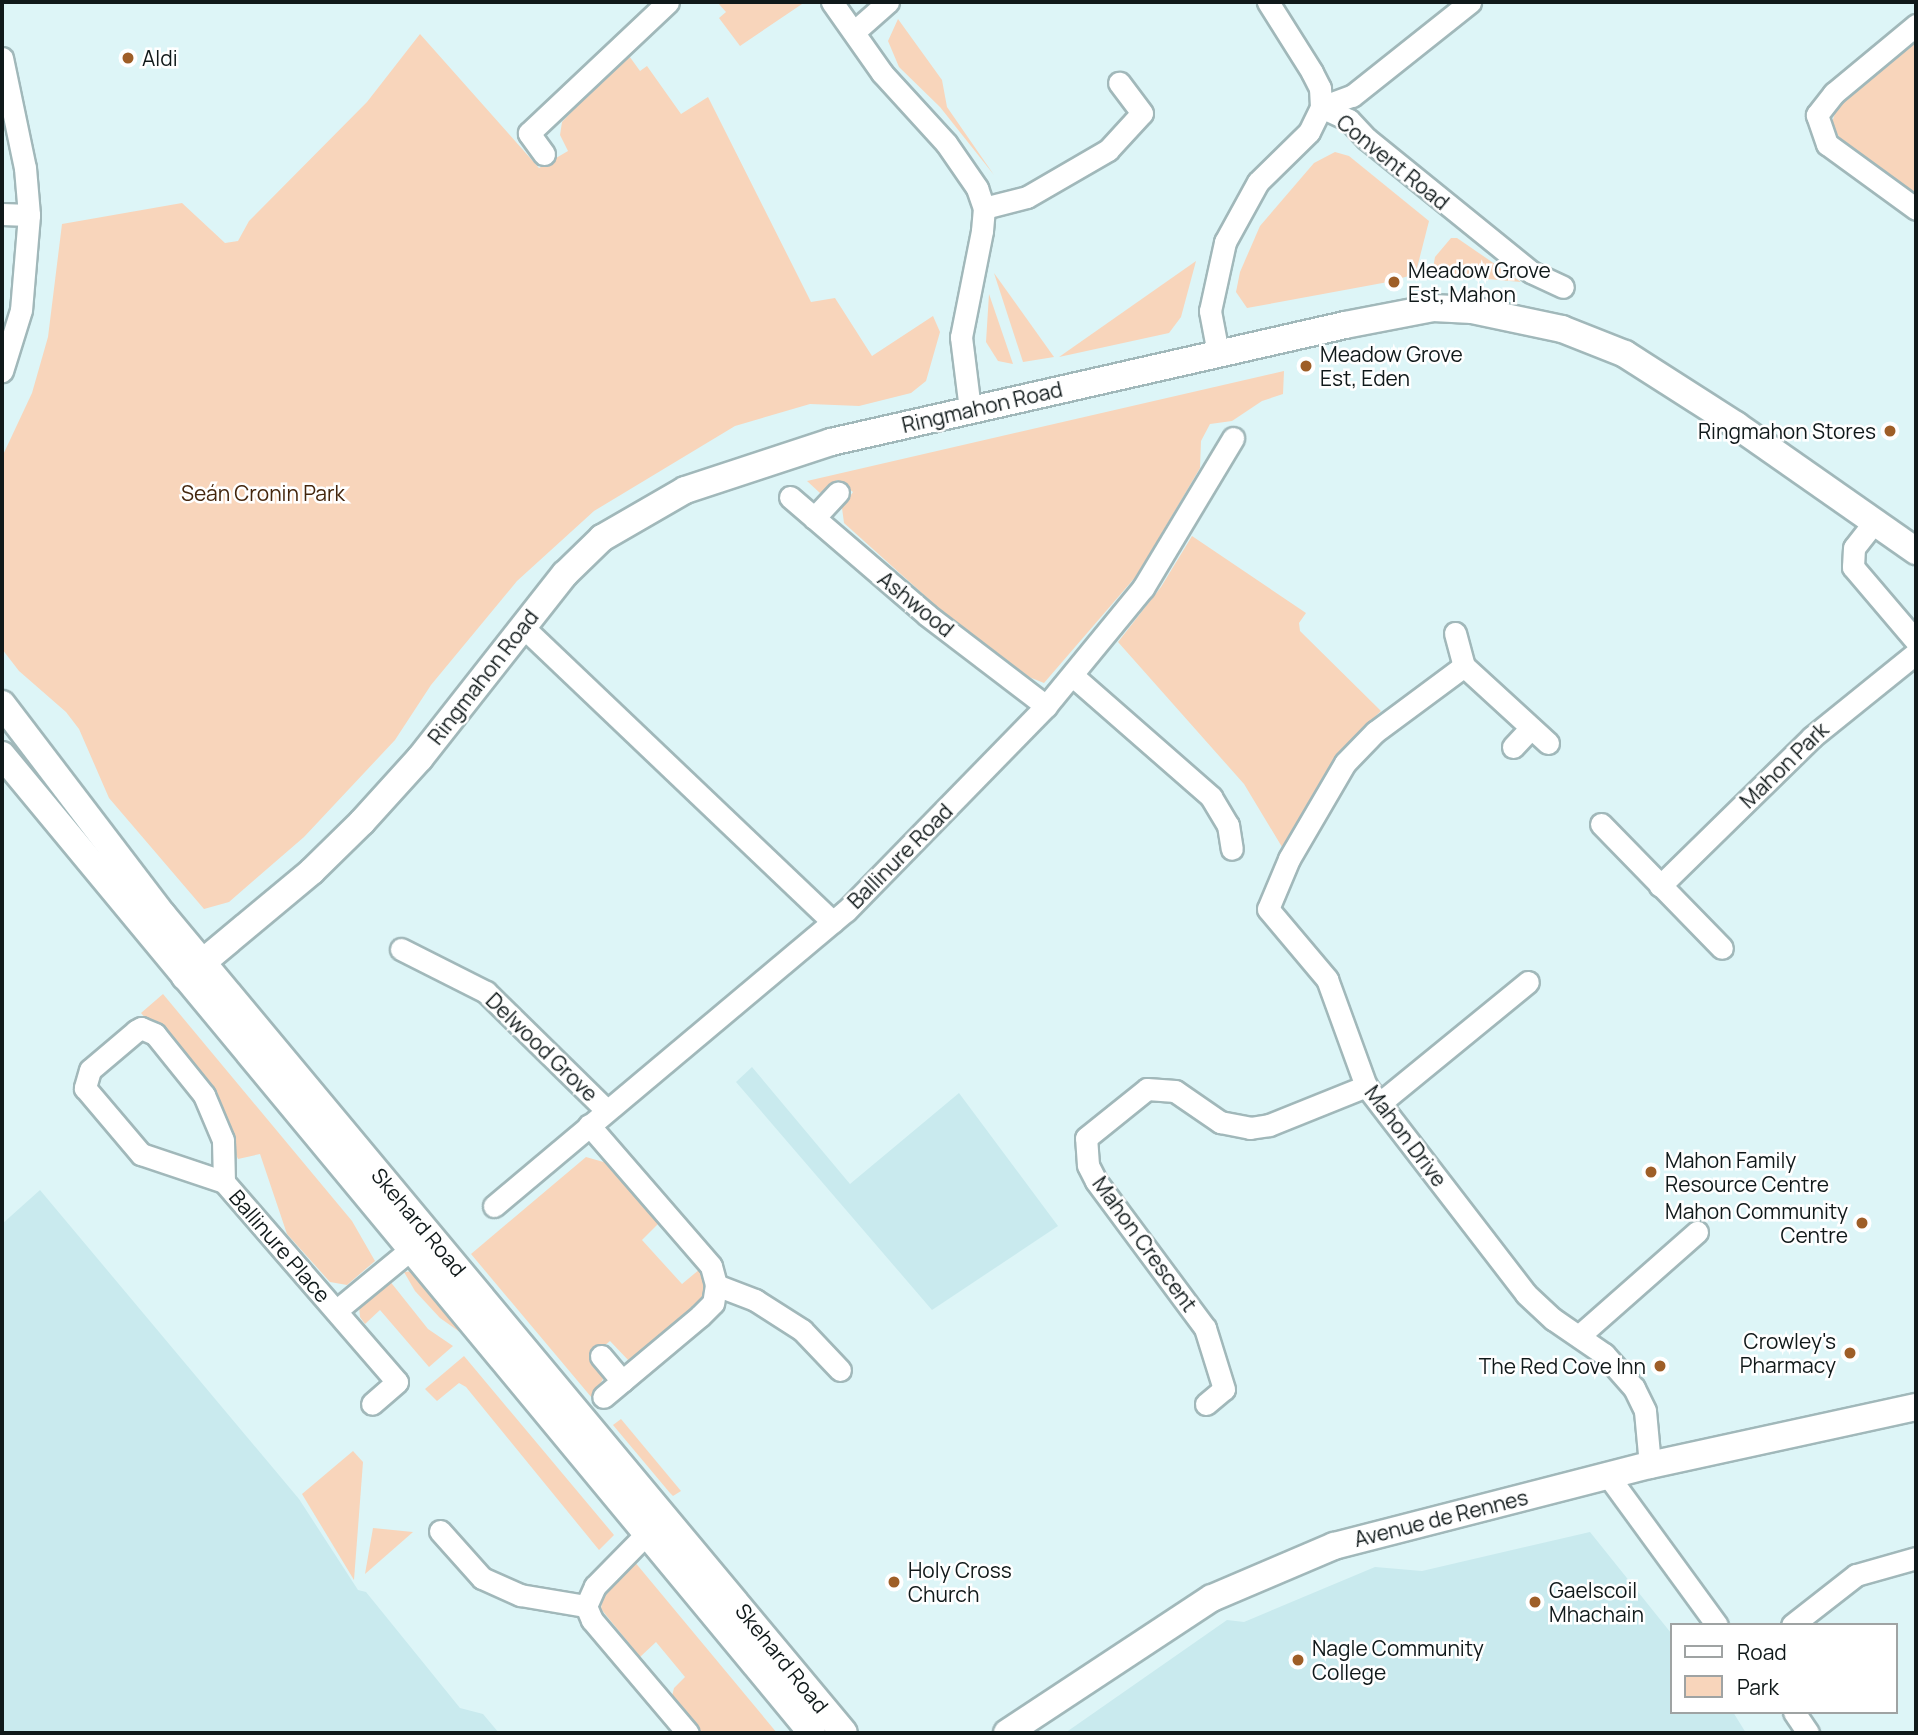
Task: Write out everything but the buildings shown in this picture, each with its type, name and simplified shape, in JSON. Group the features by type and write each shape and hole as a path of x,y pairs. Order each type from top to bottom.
{"street":[{"path":"544,154 529,133 668,2"},
{"path":"832,2 855,31 882,73 965,166 984,208 961,337 970,409"},
{"path":"855,31 888,2"},
{"name":"Convent Road","path":"1268,2 1316,80 1321,107 1349,120 1375,147 1531,272 1563,287"},
{"path":"1218,353 1210,311 1225,242 1252,192 1273,164 1309,132 1321,107 1352,96 1470,2"},
{"path":"1916,25 1834,93 1817,116 1827,144 1916,209"},
{"path":"2,58 25,168 29,215 21,310 2,371"},
{"path":"984,208 1012,204 1051,185 1121,138 1142,113 1119,83"},
{"path":"2,214 29,215"},
{"name":"Ringmahon Road","path":"193,970 312,871 362,822 420,758 522,626 593,546 625,521 685,490 766,460 970,409 1433,308 1472,310 1538,322 1625,354 1916,551"},
{"name":"Ballinure Road","path":"494,1206 833,922 1046,706 1143,588 1233,438"},
{"path":"814,518 838,492"},
{"name":"Ashwood","path":"790,497 927,615 1046,706"},
{"path":"1875,521 1854,548 1853,567 1916,641"},
{"path":"522,626 833,922"},
{"path":"1455,633 1464,666 1548,743"},
{"name":"Mahon Park","path":"1660,886 1812,737 1916,653"},
{"name":"Mahon Drive","path":"1464,666 1375,732 1345,762 1270,898 1273,919 1327,979 1366,1086 1518,1285 1553,1319 1580,1335 1633,1388 1645,1411 1650,1465"},
{"path":"1073,676 1211,797 1228,825 1232,849"},
{"name":"Skehard Road","path":"2,704 193,970"},
{"path":"1513,747 1531,729"},
{"name":"Skehard Road","path":"2,755 193,970 655,1525 844,1733"},
{"path":"1601,824 1722,948"},
{"name":"Delwood Grove","path":"401,948 486,992 606,1110"},
{"path":"1380,1103 1528,982"},
{"name":"Ballinure Place","path":"224,1182 223,1140 204,1096 155,1034 149,1030 136,1031 90,1070 85,1088 141,1154 224,1182 397,1382 372,1404"},
{"name":"Mahon Crescent","path":"1206,1404 1224,1389 1205,1328 1096,1181 1087,1165 1086,1138 1147,1089 1175,1091 1220,1122 1250,1128 1269,1125 1366,1086"},
{"path":"589,1125 711,1265 716,1285 713,1303 701,1316 603,1397"},
{"path":"1580,1335 1697,1232"},
{"name":"Ballinure Place","path":"337,1310 420,1242"},
{"path":"716,1285 755,1300 802,1330 840,1370"},
{"path":"601,1356 622,1381"},
{"name":"Avenue de Rennes","path":"1007,1733 1212,1598 1279,1567 1388,1529 1650,1465 1916,1407"},
{"path":"1609,1477 1716,1623"},
{"path":"655,1525 595,1586 586,1606 592,1620 688,1733"},
{"name":"Skehard Road","path":"655,1525 812,1733"},
{"path":"440,1531 482,1578 520,1595 586,1606"},
{"path":"1795,1623 1856,1575 1916,1558"},
{"path":"1795,1714 1808,1733"}],"shaded area":[{"path":"752,1067 850,1184 959,1093 1058,1226 932,1310 736,1082"},
{"path":"40,1190 299,1499 358,1590 366,1592 460,1708 483,1714 499,1733 2,1733 2,1224"},
{"path":"1590,1532 1670,1632 1670,1714 1734,1714 1746,1733 1065,1733 1227,1620 1244,1622 1375,1567 1422,1571"}],"green space":[{"path":"717,2 805,2 740,46 719,18 726,12"},
{"path":"898,19 942,80 947,107 994,175 940,107 899,67 888,41"},
{"name":"Seán Cronin Park","path":"420,34 539,168 568,151 560,135 562,122 627,53 640,71 647,66 681,114 708,97 811,302 835,298 872,356 933,316 940,332 926,381 911,393 859,406 810,404 735,426 594,511 517,581 431,685 395,740 304,837 229,902 204,909 109,798 79,729 66,712 19,671 2,649 2,457 32,393 48,337 62,224 182,203 225,243 238,241 249,221 367,102"},
{"path":"1916,40 1916,195 1845,145 1831,125 1838,105"},
{"path":"1335,152 1349,156 1429,221 1417,268 1412,275 1388,282 1247,308 1236,292 1240,272 1260,226 1314,163"},
{"path":"1451,238 1457,238 1521,282 1432,274 1435,257"},
{"path":"1196,261 1181,317 1169,333 1059,357"},
{"path":"994,273 1054,357 1023,362"},
{"path":"989,294 1013,364 998,361 986,342"},
{"path":"1284,371 1283,394 1262,401 1232,421 1210,424 1201,441 1200,468 1138,574 1044,683 1029,677 943,612 844,523 842,508 853,492 837,480 820,493 807,481"},
{"path":"1192,536 1306,613 1299,623 1300,631 1381,711 1336,755 1282,847 1244,784 1118,642 1161,587"},
{"path":"163,994 352,1221 375,1261 347,1285 330,1282 287,1234 260,1154 238,1159 212,1097 141,1013"},
{"path":"586,1157 607,1163 659,1223 642,1240 682,1284 700,1269 708,1285 705,1299 630,1362 610,1341 591,1357 603,1379 592,1398 471,1254"},
{"path":"414,1271 469,1331 464,1335 440,1318 415,1291 404,1272"},
{"path":"389,1280 428,1329 453,1346 429,1367 380,1310 365,1324 360,1317 359,1306"},
{"path":"464,1356 614,1535 599,1550 466,1387 459,1383 437,1401 425,1389"},
{"path":"621,1419 681,1491 673,1496 613,1425"},
{"path":"353,1451 363,1462 354,1580 302,1494"},
{"path":"373,1528 413,1532 365,1574"},
{"path":"634,1561 777,1733 701,1733 672,1696 674,1688 685,1677 656,1642 640,1657 601,1609 603,1593"}],"place":[{"name":"Aldi","path":"128,58"},
{"name":"Meadow Grove Est, Mahon","path":"1394,282"},
{"name":"Meadow Grove Est, Eden","path":"1306,366"},
{"name":"Ringmahon Stores","path":"1890,431"},
{"name":"Mahon Family Resource Centre","path":"1651,1172"},
{"name":"Mahon Community Centre","path":"1862,1223"},
{"name":"Crowley's Pharmacy","path":"1850,1353"},
{"name":"The Red Cove Inn","path":"1660,1366"},
{"name":"Holy Cross Church","path":"894,1582"},
{"name":"Gaelscoil Mhachain","path":"1535,1602"},
{"name":"Nagle Community College","path":"1298,1660"}]}
